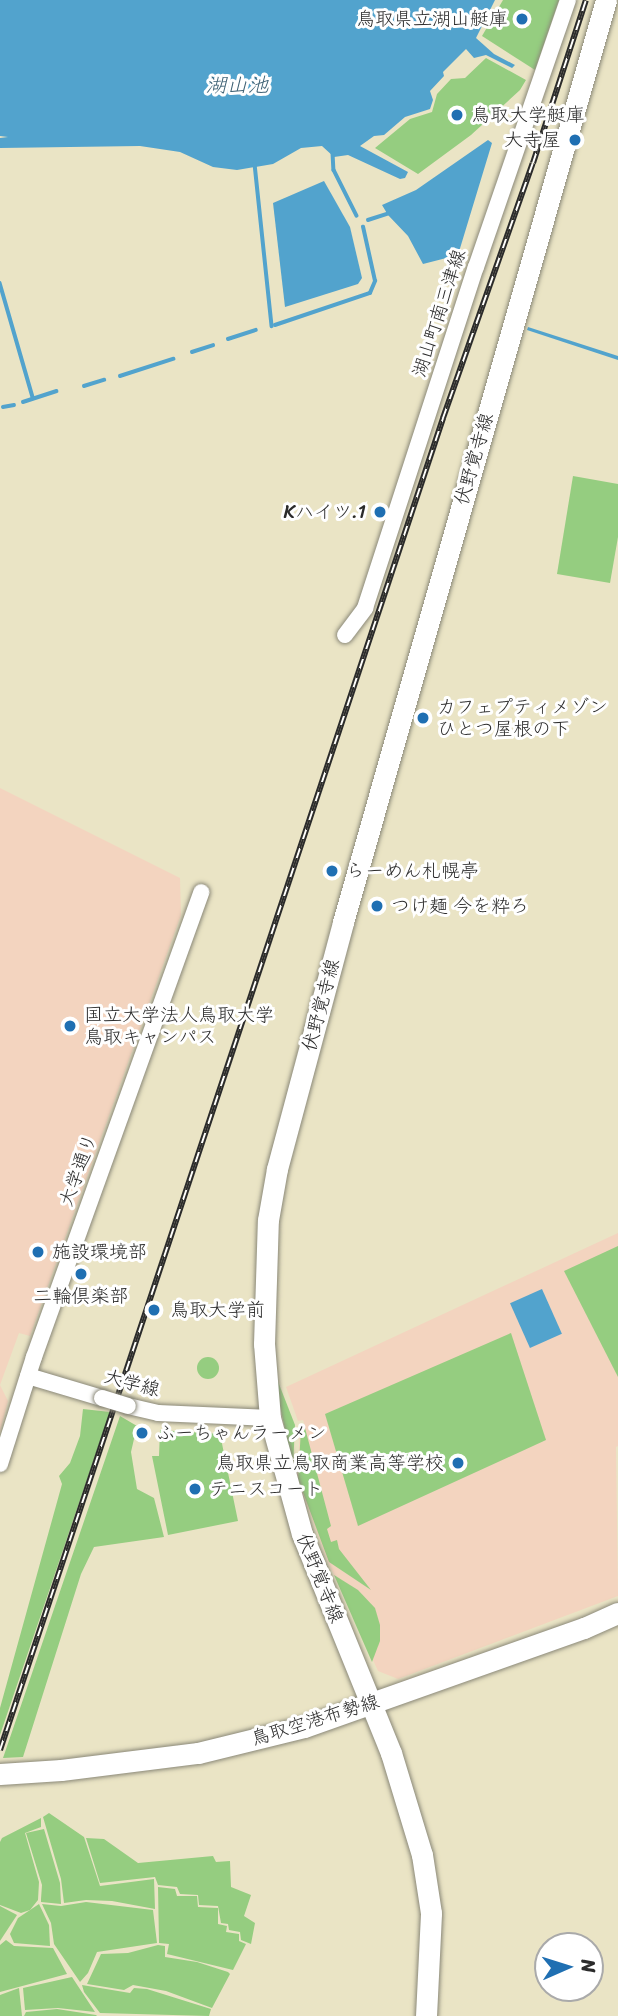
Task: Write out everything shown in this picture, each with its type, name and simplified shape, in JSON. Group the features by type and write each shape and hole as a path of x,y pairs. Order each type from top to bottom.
{"main road":[{"name":"伏野覚寺線","path":"426,2016 431,1913 422,1855 391,1753 302,1534 270,1418 264,1301 268,1220 277,1169 343,922 606,0"},
{"name":"鳥取空港布勢線","path":"9,1773 61,1770 198,1753 304,1727 584,1628 618,1613"}],"street":[{"name":"湖山町南三津線","path":"345,635 365,608 476,267 568,0"},
{"name":"大学通り","path":"0,1464 28,1376 201,892"},
{"name":"大学線","path":"28,1376 158,1413 270,1418"}],"shaded area":[{"name":"国立大学法人鳥取大学 鳥取キャンパス","path":"0,788 180,878 181,915 30,1336 19,1333 0,1385"},
{"name":"鳥取県立鳥取商業高等学校","path":"618,1233 618,1596 398,1679 378,1671 328,1562 297,1479 300,1428 305,1426 303,1420 298,1421 286,1387"},
{"path":"0,1385 8,1401 0,1432"}],"green space":[{"name":"鳥取県立湖山艇庫","path":"503,0 559,0 535,70 482,36"},
{"name":"鳥取大学艇庫","path":"486,58 526,80 520,90 471,135 418,174 375,148 410,119 432,112 437,94 451,79 465,78"},
{"path":"573,476 618,484 618,537 610,583 557,574"},
{"path":"618,1246 618,1377 564,1271"},
{"path":"511,1333 546,1440 358,1526 325,1414"},
{"path":"208,1357 216,1360 219,1368 216,1376 208,1379 200,1376 197,1368 200,1360"},
{"path":"277,1379 295,1425 293,1467 280,1406"},
{"path":"83,1409 110,1412 0,1735 0,1708 62,1484 59,1476 70,1463 80,1436"},
{"path":"120,1416 137,1426 131,1452 137,1489 154,1498 164,1537 94,1547 81,1574 23,1757 3,1758"},
{"path":"305,1428 331,1526 327,1529 331,1542 337,1540 339,1549 371,1590 329,1562 298,1479 301,1429"},
{"name":"テニスコート","path":"160,1430 220,1434 238,1521 168,1535 152,1456 159,1456"},
{"path":"334,1575 358,1590 375,1608 380,1625 380,1641 372,1662"},
{"path":"49,1813 84,1837 100,1886 154,1879 155,1909 112,1901 64,1903 61,1879 43,1817"},
{"path":"41,1818 41,1827 25,1833 39,1882 38,1900 30,1910 21,1913 0,1905 0,1842 2,1838"},
{"path":"44,1829 60,1883 61,1904 41,1902 42,1885 26,1833"},
{"path":"86,1838 104,1839 138,1863 213,1856 216,1862 230,1861 231,1887 251,1895 244,1916 255,1923 251,1944 241,1940 240,1932 229,1930 228,1924 221,1923 218,1906 199,1905 198,1895 180,1894 177,1887 158,1885 155,1877 100,1883"},
{"path":"158,1887 175,1889 177,1896 197,1896 198,1907 218,1908 218,1924 227,1926 226,1932 239,1934 239,1941 246,1944 233,1970 167,1954 169,1944 159,1943"},
{"path":"86,1902 153,1910 157,1943 97,1952 88,1973 80,1982 54,1944 51,1923 42,1904 61,1906"},
{"path":"39,1904 49,1925 50,1946 14,1943 10,1934 18,1918"},
{"path":"0,1906 17,1915 0,1941"},
{"path":"6,1940 14,1946 53,1948 67,1974 0,1992 0,1945"},
{"path":"158,1945 165,1946 165,1957 197,1962 230,1974 212,2008 166,1991 133,1985 124,1990 87,1984 101,1954 128,1953"},
{"path":"72,1977 95,2012 58,2008 25,2010 23,1988"},
{"path":"82,1985 130,1993 134,1988 147,1989 211,2009 209,2016 100,2013 84,1992"},
{"path":"19,1988 22,2016 0,2016 0,1995"},
{"path":"57,2009 97,2016 24,2016 26,2012"}],"water":[{"name":"湖山池","path":"0,0 495,0 476,38 494,54 515,65 512,68 486,55 474,58 466,49 443,72 444,76 430,91 433,100 430,109 405,117 384,135 374,136 360,146 408,172 405,178 400,179 348,155 334,157 322,146 301,148 273,164 237,170 213,167 180,152 140,146 0,148 0,138 8,137 0,136"},
{"path":"488,140 492,143 458,255 423,264 408,236 382,205 416,190"},
{"path":"324,181 350,227 362,278 358,284 285,307 273,203"},
{"path":"528,327 618,356 618,360 527,330"},
{"path":"542,1289 562,1334 530,1348 510,1303"}],"waterway":[{"path":"333,153 334,170 357,216"},
{"path":"255,164 272,326"},
{"path":"368,220 389,213"},
{"path":"275,325 370,293 375,281 363,227"},
{"path":"0,283 33,397"},
{"path":"228,339 256,330"},
{"path":"192,352 213,345"},
{"path":"120,376 173,359"},
{"path":"84,386 104,380"},
{"path":"23,402 56,391"},
{"path":"3,407 14,405"}],"railway":[{"path":"0,1750 443,418 533,163 586,0"}],"place":[{"name":"鳥取県立湖山艇庫","path":"522,19"},
{"name":"鳥取大学艇庫","path":"457,115"},
{"name":"大寺屋","path":"575,140"},
{"name":"Kハイツ.1","path":"380,512"},
{"name":"カフェプティメゾン ひとつ屋根の下","path":"423,718"},
{"name":"らーめん札幌亭","path":"332,871"},
{"name":"つけ麺 今を粋ろ","path":"377,906"},
{"name":"国立大学法人鳥取大学 鳥取キャンパス","path":"70,1026"},
{"name":"施設環境部","path":"38,1252"},
{"name":"二輪倶楽部","path":"81,1274"},
{"name":"鳥取大学前","path":"154,1310"},
{"name":"ふーちゃんラーメン","path":"142,1433"},
{"name":"鳥取県立鳥取商業高等学校","path":"458,1463"},
{"name":"テニスコート","path":"195,1489"}]}
